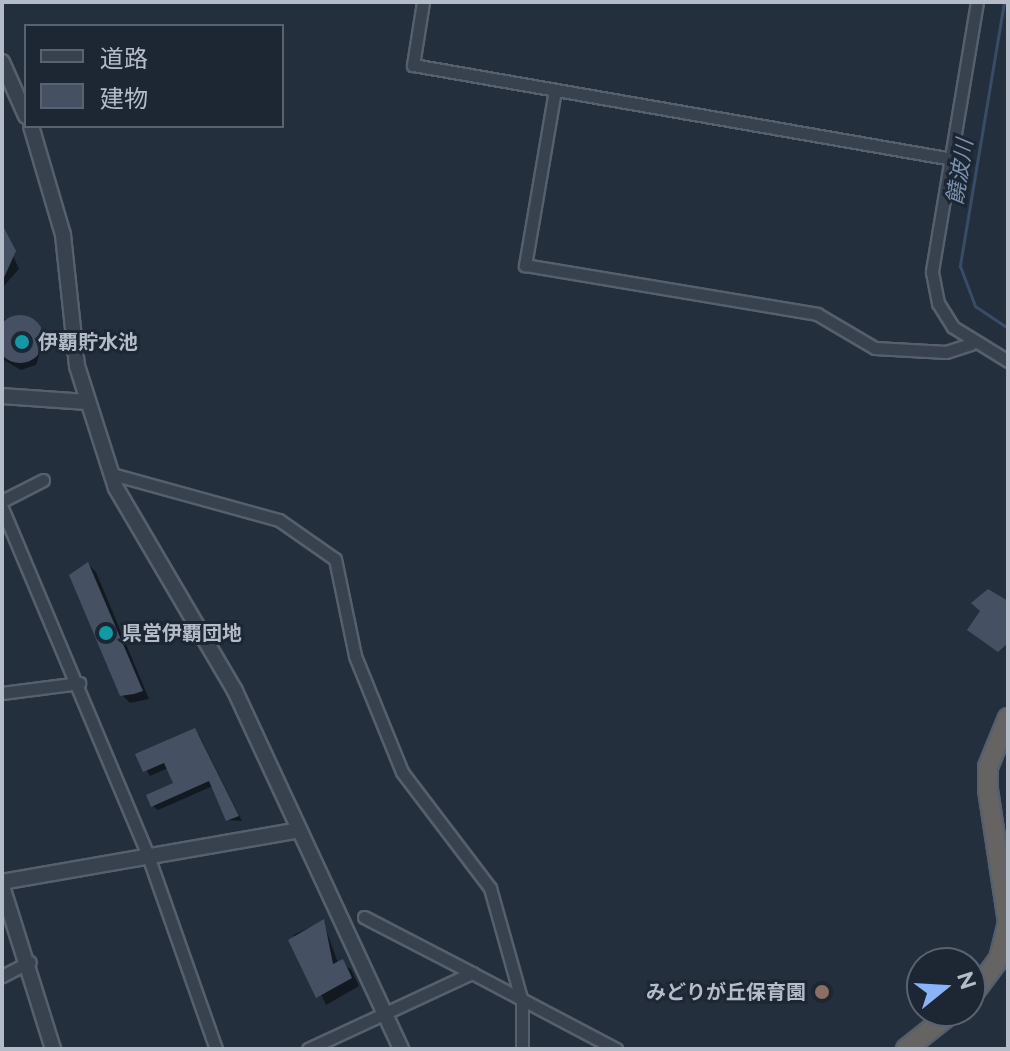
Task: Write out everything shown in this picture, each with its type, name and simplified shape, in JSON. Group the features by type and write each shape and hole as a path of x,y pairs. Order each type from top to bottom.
{"highway":[{"path":"986,974 1006,943 1006,884 988,789 988,767 1008,718"},
{"path":"906,1049 934,1027"}],"street":[{"path":"423,2 413,65 952,159"},
{"path":"977,2 932,272 938,303 971,344 1008,361"},
{"path":"2,63 24,112"},
{"path":"555,90 525,265 817,314 875,348 946,352 971,344"},
{"path":"32,128 63,235 87,402 112,474 228,678 295,831 401,1049"},
{"path":"2,396 87,402"},
{"path":"112,474 279,520 335,559 370,701 414,796 490,888 522,1002 522,1049"},
{"path":"2,501 43,480"},
{"path":"2,508 79,683 147,853 216,1049"},
{"path":"2,693 79,683"},
{"path":"53,1049 30,962 2,884 147,853 295,831"},
{"path":"364,917 616,1049"},
{"path":"2,976 30,962"},
{"path":"308,1049 383,1011 472,973"}],"building":[{"name":"伊覇貯水池","path":"2,224 16,251 2,282"},
{"name":"伊覇貯水池","path":"11,317 29,317 42,330 42,348 29,361 11,361 -1,350 -1,328"},
{"name":"県営伊覇団地","path":"88,562 143,691 120,696 69,575"},
{"path":"988,589 1008,601 1008,643 998,652 967,630 980,611 971,603"},
{"path":"195,728 239,816 226,821 209,781 151,807 146,795 173,783 164,763 143,772 135,754"},
{"path":"324,919 333,964 343,959 352,978 316,998 288,940"}],"waterway":[{"name":"饒波川","path":"1004,2 960,266 975,306 1008,328"}],"place":[{"name":"伊覇貯水池","path":"22,342"},
{"name":"県営伊覇団地","path":"106,633"},
{"name":"みどりが丘保育園","path":"822,992"}]}
